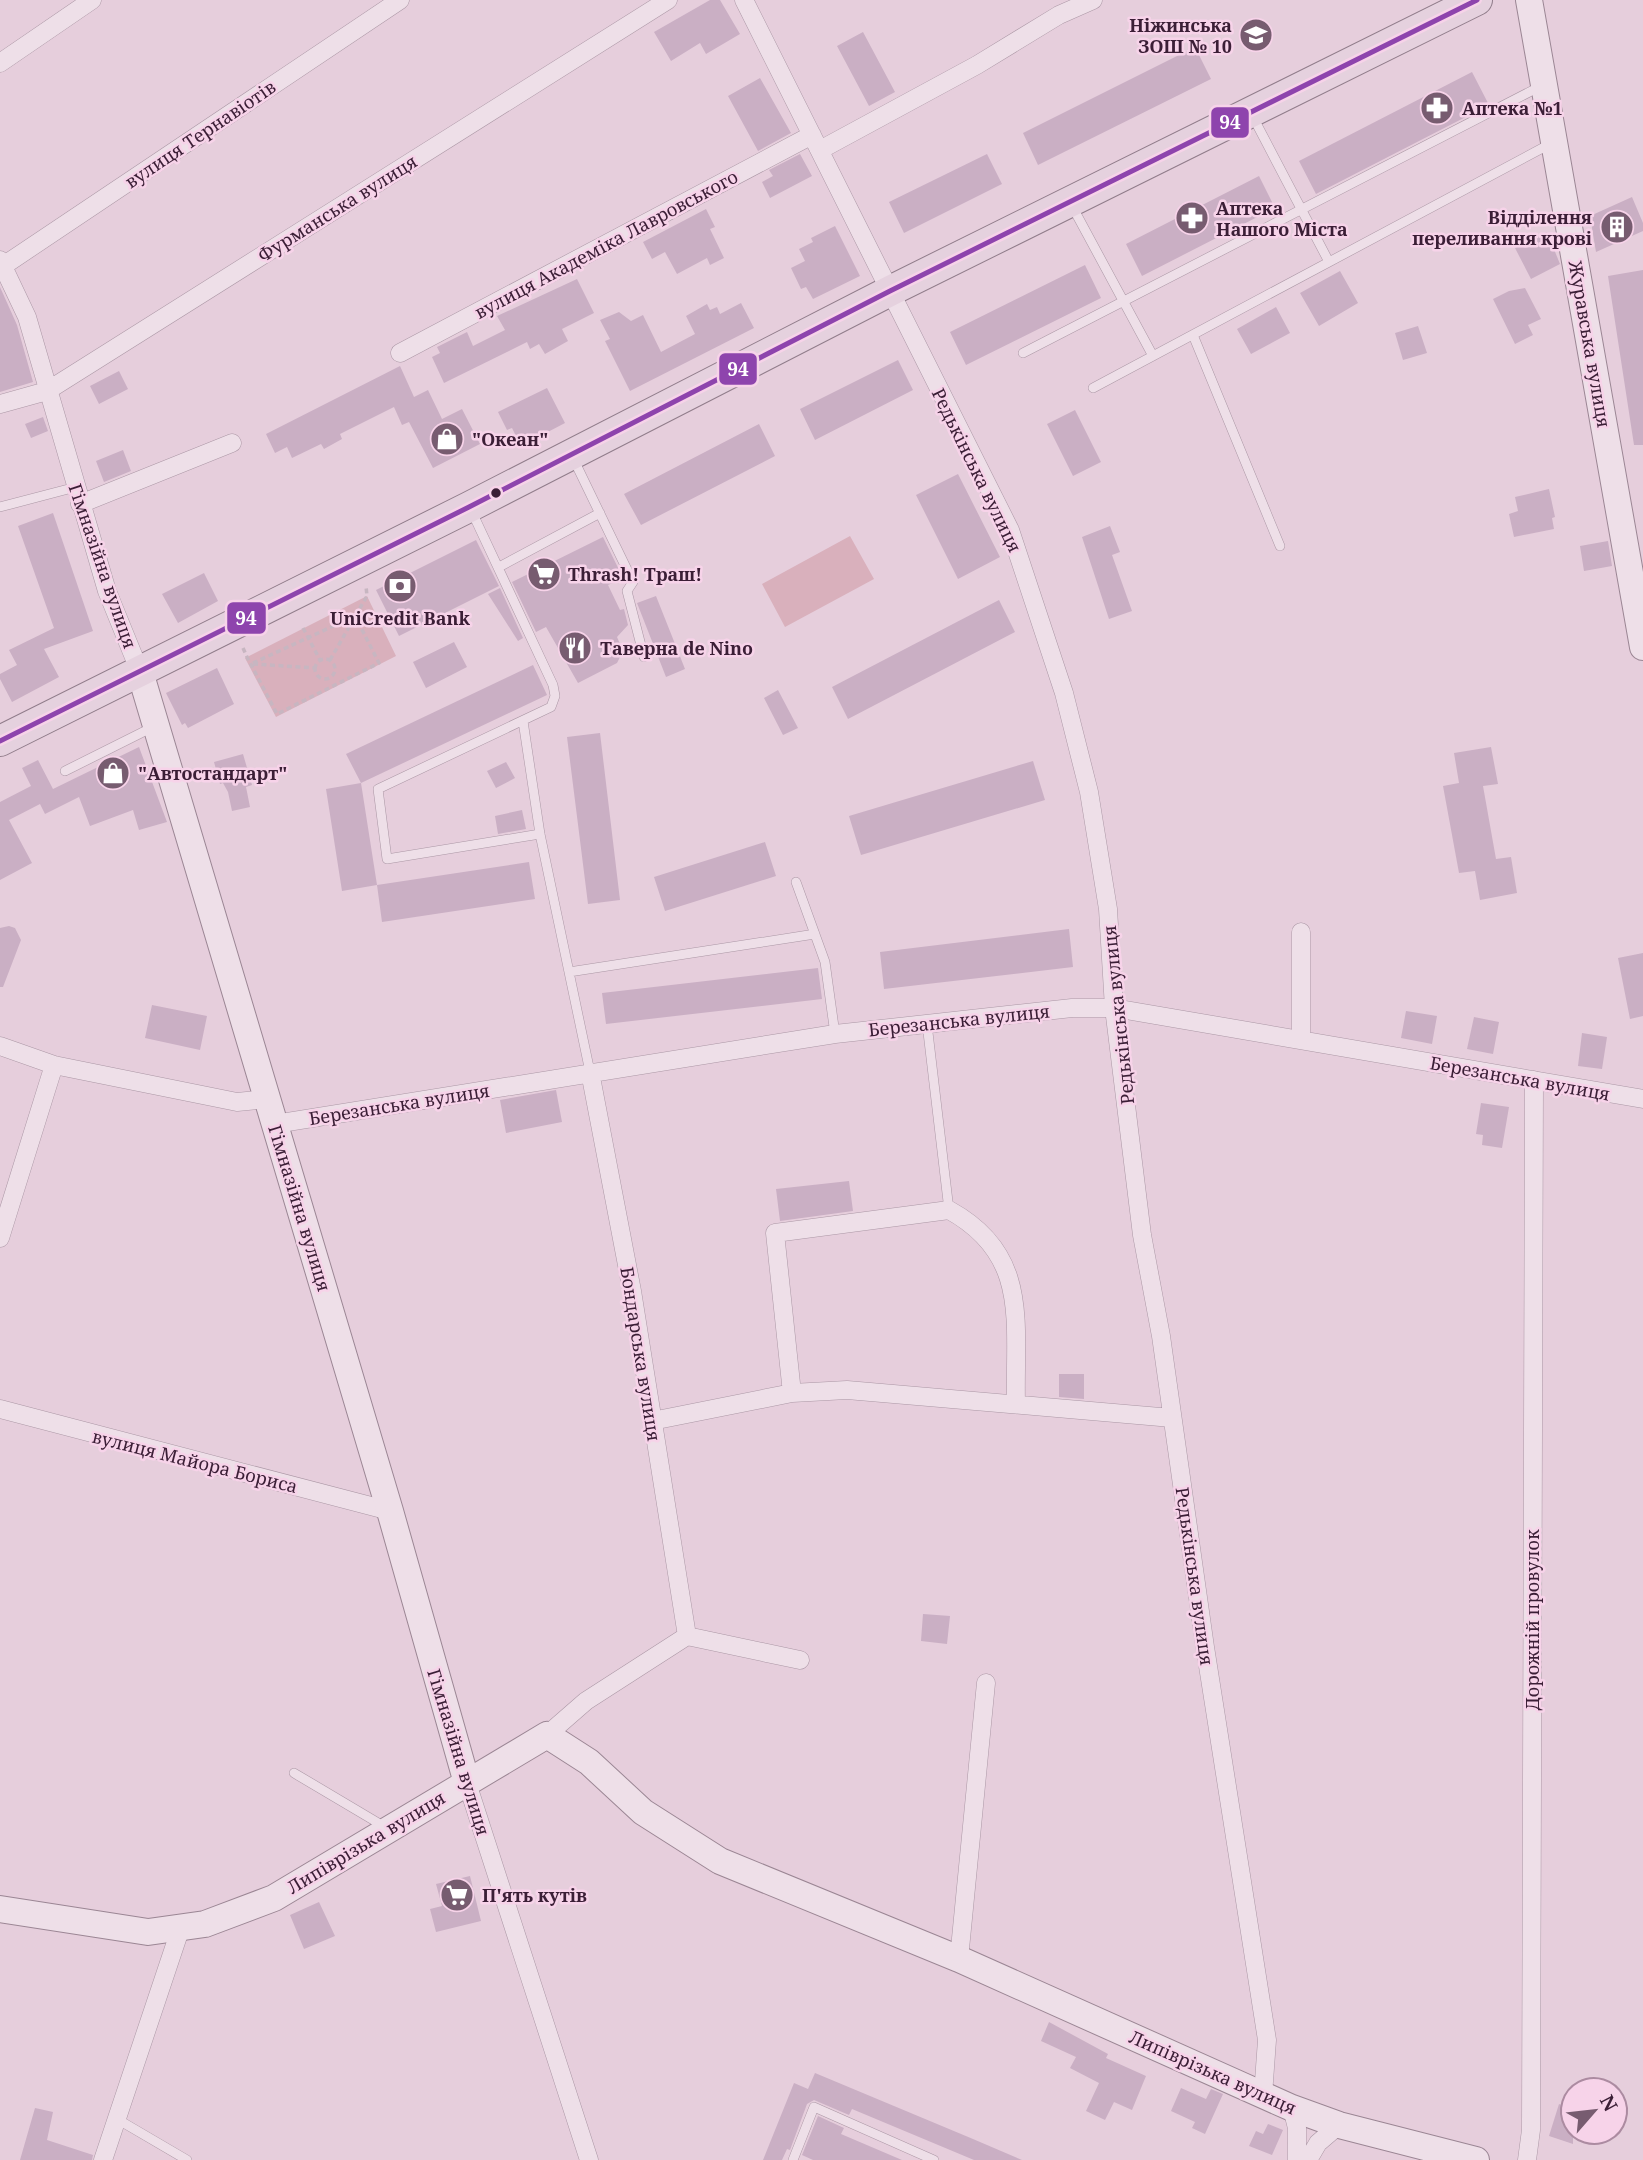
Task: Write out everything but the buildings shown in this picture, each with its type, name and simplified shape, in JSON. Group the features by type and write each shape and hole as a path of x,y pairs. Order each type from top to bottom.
{"main road":[{"path":"0,741 470,506 890,291 1477,0"}],"street":[{"path":"0,63 92,0"},
{"name":"вулиця Тернавіотів","path":"1,265 400,0"},
{"name":"Фурманська вулиця","path":"0,404 47,391 668,0"},
{"name":"Редькінська вулиця","path":"744,0 1010,530 1064,692 1089,792 1108,909 1114,1008 1142,1235 1161,1336 1268,2040 1263,2095"},
{"name":"вулиця Академіка Лавровського","path":"400,353 816,143 977,65 1059,15 1093,0"},
{"name":"Журавська вулиця","path":"1529,0 1636,564 1643,647"},
{"name":"Гімназійна вулиця","path":"1,265 27,317 107,590 139,673 390,1511 467,1783 589,2160"},
{"path":"78,495 232,443"},
{"path":"1301,932 1301,1040"},
{"name":"Березанська вулиця","path":"275,1124 835,1034 1072,1008 1114,1008 1643,1099"},
{"path":"0,1046 54,1065 237,1102 267,1098"},
{"path":"0,1238 54,1065"},
{"name":"Бондарська вулиця","path":"590,1072 632,1291 687,1636"},
{"name":"Дорожній провулок","path":"1527,2160 1531,2130 1534,1080"},
{"path":"792,1393 775,1233 949,1210 993,1243 1007,1268 1014,1289 1016,1404"},
{"path":"652,1422 792,1393 847,1390 1172,1418"},
{"name":"вулиця Майора Бориса","path":"0,1409 390,1511"},
{"path":"547,1735 586,1701 687,1636 800,1660"},
{"path":"959,1959 986,1683"},
{"name":"Липіврізька вулиця","path":"0,1909 148,1932 180,1930 205,1924 274,1898 387,1828 547,1735 589,1762 643,1812 720,1861 959,1959 1292,2108 1339,2125 1476,2160"},
{"path":"103,2160 180,1930"},
{"path":"1292,2108 1297,2128 1297,2160"},
{"path":"1308,2160 1318,2143 1339,2125"}],"lane":[{"path":"1023,353 1543,85"},
{"path":"1250,112 1329,262"},
{"path":"1093,388 1554,142"},
{"path":"1070,202 1153,356"},
{"path":"1193,335 1280,546"},
{"path":"570,454 633,582 627,591 644,657"},
{"path":"0,507 78,495"},
{"path":"470,506 553,685 555,696 551,707 378,789 387,859 540,834"},
{"path":"499,567 600,513"},
{"path":"523,721 540,834 590,1072"},
{"path":"65,771 155,726"},
{"path":"796,882 825,962 835,1034"},
{"path":"569,972 816,934"},
{"path":"927,1024 949,1210"},
{"path":"294,1773 387,1828"},
{"path":"793,2160 814,2107 934,2160"},
{"path":"117,2119 187,2160"}],"path":[{"path":"330,660 367,596 366,586"},
{"path":"251,664 355,615"},
{"path":"243,648 277,713 379,663 355,615"},
{"path":"303,628 320,660"},
{"path":"320,660 330,660"},
{"path":"316,668 320,660"},
{"path":"316,668 320,677 329,678 335,671 330,660"},
{"path":"251,664 316,668"}],"shaded area":[{"path":"850,536 874,579 785,627 762,584"},
{"path":"367,596 396,656 276,717 245,658"}],"transit line":[{"name":"94","path":"0,741 469,507 890,291 1477,0"}],"place":[{"name":"Ніжинська ЗОШ № 10","path":"1256,35"},
{"name":"Аптека №1","path":"1437,108"},
{"name":"Аптека Нашого Міста","path":"1192,218"},
{"name":"Відділення переливання крові","path":"1617,227"},
{"name":"\"Океан\"","path":"447,439"},
{"name":"Thrash! Траш!","path":"544,574"},
{"name":"UniCredit Bank","path":"400,586"},
{"name":"Таверна de Nino","path":"575,648"},
{"name":"\"Автостандарт\"","path":"113,773"},
{"name":"П'ять кутів","path":"457,1895"}]}
